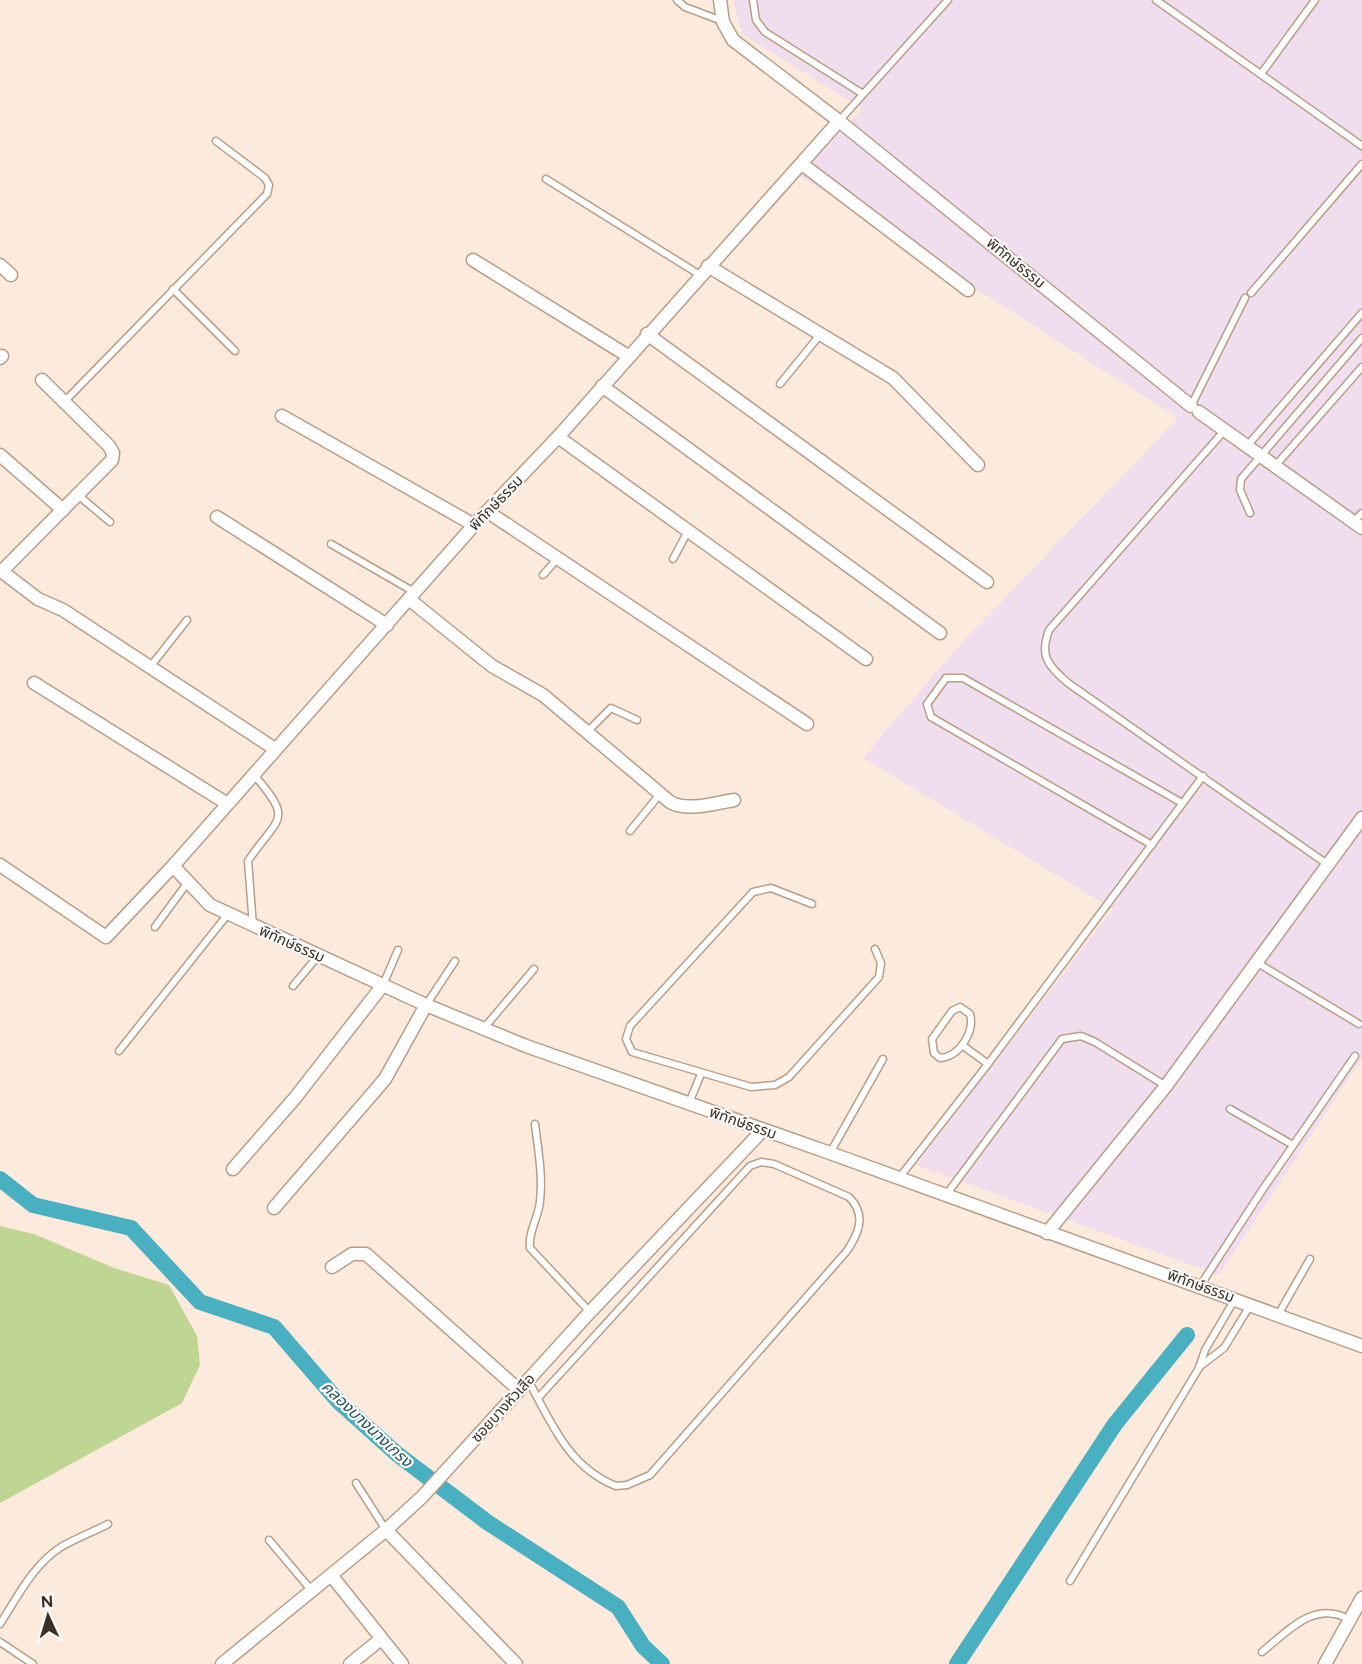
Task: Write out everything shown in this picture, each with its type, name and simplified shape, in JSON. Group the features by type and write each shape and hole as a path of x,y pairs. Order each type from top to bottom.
{"street":[{"name":"พิทักษ์ธรรม","path":"720,0 723,22 733,40 839,121 1195,409 1224,431 1359,520"},
{"name":"พิทักษ์ธรรม","path":"839,121 647,334 558,437 474,525 226,803 173,866 210,905 426,1005 526,1046 1251,1304 1362,1346"},
{"path":"802,164 968,290"},
{"path":"473,260 628,356"},
{"path":"0,265 10,275"},
{"path":"704,271 893,378 978,465"},
{"path":"647,334 987,582"},
{"path":"42,380 109,446 113,453 106,466 1,570 38,599 63,610 275,749"},
{"path":"602,387 940,633"},
{"path":"282,416 474,525"},
{"path":"558,437 866,659"},
{"path":"0,454 63,510"},
{"path":"488,512 807,724"},
{"path":"217,517 387,625"},
{"path":"413,596 492,666 543,695 660,794 679,807 734,800"},
{"path":"34,683 226,803"},
{"path":"1047,1233 1166,1086 1362,818"},
{"path":"0,865 106,937 173,866"},
{"path":"233,1169 295,1098 383,985"},
{"path":"274,1208 385,1079 426,1005"},
{"name":"ซอยบางหัวเสือ","path":"222,1664 386,1530 422,1497 590,1312 763,1130"},
{"path":"332,1267 352,1254 366,1254 519,1390"},
{"path":"386,1530 516,1664"},
{"path":"331,1575 402,1664"},
{"path":"1325,1664 1362,1598"},
{"path":"350,1664 381,1639"}],"lane":[{"path":"677,0 685,7 723,22"},
{"path":"753,0 756,20 765,32 863,94"},
{"path":"839,121 948,0"},
{"path":"1156,0 1362,146"},
{"path":"1261,74 1315,0"},
{"path":"64,402 267,194 269,185 265,178 216,141"},
{"path":"1251,293 1362,164"},
{"path":"546,179 704,271"},
{"path":"173,289 235,351"},
{"path":"1195,409 1245,298"},
{"path":"1247,446 1362,313"},
{"path":"780,384 819,336"},
{"path":"1250,513 1240,490 1241,479 1362,338"},
{"path":"1276,465 1362,367"},
{"path":"1224,431 1049,630 1044,642 1047,661 1068,683 1327,864"},
{"path":"78,495 110,522"},
{"path":"673,559 688,531"},
{"path":"331,544 413,596"},
{"path":"543,576 557,558"},
{"path":"150,667 187,620"},
{"path":"1152,845 931,717 927,704 930,697 946,678 963,678 1182,803"},
{"path":"587,732 611,708 638,720"},
{"path":"253,774 276,801 279,810 275,826 248,861 253,926"},
{"path":"899,1178 988,1064 1203,776"},
{"path":"630,831 660,794"},
{"path":"155,927 188,882"},
{"path":"812,904 771,888 761,888 753,892 630,1026 626,1039 632,1052 751,1087 774,1085 789,1077 879,977 881,963 875,949"},
{"path":"119,1051 228,914"},
{"path":"383,985 398,950"},
{"path":"293,986 318,956"},
{"path":"426,1005 455,961"},
{"path":"1256,962 1359,1024"},
{"path":"483,1028 534,969"},
{"path":"960,1007 970,1014 972,1023 962,1045 948,1057 940,1058 932,1047 932,1039 952,1011 960,1007"},
{"path":"945,1196 1062,1039 1081,1036 1095,1042 1166,1086"},
{"path":"962,1045 988,1064"},
{"path":"1200,1286 1355,1056"},
{"path":"830,1153 883,1059"},
{"path":"689,1104 701,1074"},
{"path":"1230,1109 1293,1145"},
{"path":"535,1124 541,1184 540,1205 529,1240 530,1248 590,1312"},
{"path":"528,1380 565,1447 586,1468 616,1486 641,1480 650,1475 846,1252 860,1228 856,1204 849,1197 774,1164 761,1162 750,1166 538,1398"},
{"path":"1278,1315 1310,1259"},
{"path":"1070,1581 1199,1368 1205,1350 1235,1299"},
{"path":"1199,1368 1224,1348 1251,1304"},
{"path":"356,1483 386,1530"},
{"path":"0,1624 28,1579 45,1560 61,1547 108,1524"},
{"path":"269,1540 312,1591"},
{"path":"1262,1652 1302,1620 1318,1612 1329,1611 1350,1620"},
{"path":"0,1642 33,1664"}],"shaded area":[{"path":"733,0 1362,0 1362,1058 1219,1275 916,1165 1113,909 863,758 956,649 1178,418 800,176 862,109 742,34"}],"green space":[{"path":"0,1226 34,1234 114,1268 169,1285 197,1336 200,1365 182,1403 0,1503"}],"waterway":[{"name":"คลองบางนางเกรง","path":"0,1179 33,1205 131,1228 200,1302 274,1327 338,1401 397,1454 487,1522 618,1607 643,1646 662,1664"},
{"path":"957,1664 1115,1424 1187,1335"}]}
